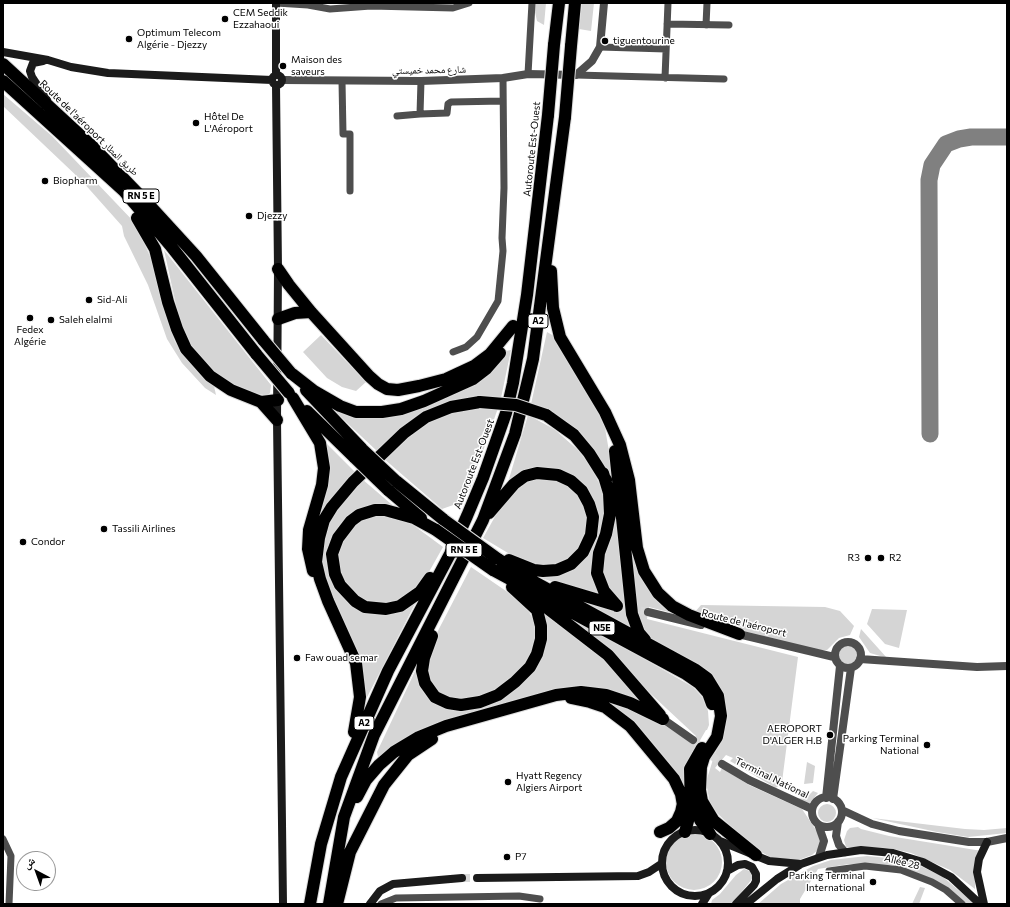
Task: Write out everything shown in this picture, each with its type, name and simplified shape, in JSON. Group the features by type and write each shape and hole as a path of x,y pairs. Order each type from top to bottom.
{"highway":[{"name":"Autoroute Est-Ouest","path":"310,904 321,844 341,777 388,671 450,554 483,478 506,413 514,376 527,295 548,115 559,3"},
{"name":"A2","path":"329,904 346,811 374,735 452,584 483,520 515,434 533,359 550,242 565,116 575,3"},
{"name":"Route de l'aéroport طريق المطار","path":"3,64 53,108 93,147 167,224 196,256 291,373"},
{"name":"RN 5 E","path":"3,81 124,191 170,245 291,396 358,453 436,530 493,570 517,584"},
{"path":"66,137 121,196 144,227 155,249 168,302 177,329 186,349 210,376 231,390 261,402 277,420"},
{"path":"550,242 552,300 560,337 611,423 620,445 626,468 637,548 641,564 658,593 676,608 739,634"},
{"path":"278,269 311,312 378,384 387,389 398,390 446,379 474,366 490,354 513,326"},
{"path":"291,373 327,400 356,412 382,412 401,409 431,398 473,379 486,369 497,356 527,295"},
{"path":"278,319 295,313 311,312"},
{"name":"RN 5 E","path":"291,373 358,453"},
{"path":"291,396 320,444 324,468 322,485 309,530 308,549 310,565 356,663 360,697 358,714 341,777"},
{"path":"261,402 278,400"},
{"path":"328,601 316,562 319,538 324,520 332,507 353,482 404,433 426,418 452,407 480,402 516,405 546,415 574,435 602,473 621,508"},
{"path":"611,423 632,614 639,634 650,645"},
{"path":"483,520 514,484 525,476 538,472 550,473 571,481 582,491 590,504 593,517 591,535 583,552 570,564 557,570 543,571 534,570 510,560 498,559"},
{"path":"529,579 617,606 604,591 597,573 598,560 610,514 609,493 602,473"},
{"name":"RN 5 E","path":"392,485 529,579"},
{"path":"436,530 414,518 385,510 375,510 359,516 344,529 332,554 335,574 340,585 355,601 365,607 376,609 393,608 410,600 420,592 450,554"},
{"path":"452,584 427,647 422,671 425,683 435,697 448,703 461,705 485,700 507,689 530,667 538,654 541,644 541,626 537,610 493,570"},
{"name":"N5E","path":"529,579 650,645 687,670"},
{"name":"N5E","path":"517,584 687,670"},
{"name":"N5E","path":"517,584 608,655 663,719"},
{"path":"687,670 701,674 711,683 718,696 721,709 719,730 704,757 700,779 698,808 700,820 710,834"},
{"path":"683,832 690,810 690,769 712,732 714,719 713,709 708,693 687,670"},
{"path":"338,859 361,789 372,772 386,758 406,744 432,731 501,710 568,693 594,693 606,695 630,703 663,719"},
{"path":"544,699 559,697 583,700 605,707 636,731 669,772 678,786 683,802 683,832"},
{"path":"337,904 350,852 384,785 397,767 408,755 429,740 501,710"},
{"path":"700,779 700,790 707,812 714,821 756,855"},
{"path":"660,832 669,828 677,821 683,802"}],"main road":[{"path":"276,3 278,269 277,420 283,904"},
{"path":"3,52 48,60 71,67 108,73 277,80"},
{"path":"48,60 33,64 30,71 32,77 53,108"},
{"path":"709,893 693,896 677,891 666,879 662,864 666,847 673,838 683,832 698,830 710,834 720,841 776,862 801,864"},
{"path":"702,904 709,893 720,884 727,871 726,853 720,841"},
{"path":"984,904 977,872 979,859 987,842"},
{"path":"746,904 776,879 801,864 819,857 845,852 877,851 893,853 923,862 951,877 980,904"},
{"path":"477,878 638,876 649,872 662,864"},
{"path":"727,871 738,865 745,864 752,867 756,874 756,881 754,885 736,904"},
{"path":"370,904 380,891 393,884 462,878"}],"street":[{"path":"276,3 308,5 330,9 371,4 453,8 469,3"},
{"path":"528,74 532,3"},
{"path":"576,75 592,61 600,47 604,3"},
{"path":"665,78 668,3"},
{"path":"706,25 707,3"},
{"path":"667,24 729,25"},
{"path":"600,47 666,48"},
{"name":"شارع محمد خميستي","path":"277,80 421,81 503,78 528,74 576,75"},
{"path":"576,75 724,78"},
{"path":"453,352 466,348 477,337 498,301 503,251 503,78"},
{"path":"342,81 343,134 350,134 350,191"},
{"path":"420,114 421,81"},
{"path":"396,116 447,113 448,104 451,102 503,101"},
{"name":"Route de l'aéroport","path":"648,612 834,657"},
{"path":"830,798 840,666 834,657 838,645 850,641 859,647 861,653 860,659 857,665 851,668 840,666"},
{"path":"860,659 977,667 1007,666"},
{"path":"830,798 851,668"},
{"name":"N5E","path":"663,719 694,740"},
{"name":"Terminal National","path":"722,764 749,780 812,809"},
{"path":"819,857 824,841 818,824 813,817 812,809 816,802 830,798 839,803 842,810 836,836 839,845 845,852"},
{"path":"842,810 872,824 892,830 961,841 987,842 1007,838"},
{"path":"818,824 830,827 838,822"},
{"path":"3,839 12,856 9,904"},
{"name":"Allée 28","path":"829,871 865,866 901,870 932,882 946,890 962,904"},
{"path":"381,904 396,898 519,896 540,900"}],"shaded area":[{"path":"533,3 546,3 544,25 537,21"},
{"path":"582,3 594,3 591,31 579,29"},
{"path":"3,94 52,136 136,224 155,268 163,307 175,342 198,373 214,386 216,395 205,388 182,363 167,339 148,285 124,236 122,226 82,181 3,106"},
{"path":"164,250 271,385 270,393 267,396 240,389 208,369 188,342 178,314"},
{"path":"547,332 554,336 596,408 605,428 616,492 588,448 531,404"},
{"path":"321,335 366,382 356,391 342,387 327,378 303,352"},
{"path":"511,350 501,398 456,401 377,451 330,407 383,415 496,365 506,351"},
{"path":"471,407 498,408 469,491 456,504 442,509 383,458 408,434 446,412"},
{"path":"528,415 554,429 578,450 591,467 606,497 608,507 596,558 605,599 541,578 565,571 598,521 561,470 538,468 511,481 509,479"},
{"path":"326,443 356,473 311,542 324,444"},
{"path":"533,477 559,479 578,493 589,517 588,534 579,550 571,559 548,568 518,559 483,538 506,497"},
{"path":"623,478 635,551 676,614 649,607 647,619 798,657 782,782 776,788 730,761 733,758 726,755 715,768 720,772 722,768 749,785 802,809 820,836 820,848 812,855 796,861 770,857 753,847 718,814 710,804 706,782 715,753 722,740 724,713 654,648 638,623"},
{"path":"362,479 397,509 356,513 329,563 365,611 419,596 362,707 360,666 321,571 322,550 330,520 342,502"},
{"path":"618,511 625,605 628,622 637,638 572,597 616,610 607,589 601,565 615,515"},
{"path":"374,513 405,519 443,547 421,586 392,605 367,603 351,593 337,566 336,556 349,527"},
{"path":"471,567 506,591 527,608 536,625 536,643 532,659 492,696 449,702 428,682 427,652"},
{"path":"701,605 825,607 840,611 854,626 850,635 839,638 827,650 816,651 738,631 694,613"},
{"path":"537,608 601,655 643,703 614,691 593,688 570,689 378,757 377,752 417,667 423,692 429,699 451,710 468,711 479,708 513,691 524,682 538,665 544,650 546,638"},
{"path":"872,609 907,610 899,648 885,644 867,624"},
{"path":"564,613 693,687 702,697 708,711 709,725 688,761 688,792 603,698 656,720 691,742 696,736"},
{"path":"861,629 887,658 870,653 859,637"},
{"path":"848,644 855,647 858,654 855,661 848,664 841,661 838,654 841,647"},
{"path":"807,762 815,766 813,783 804,784"},
{"path":"813,791 818,793 809,804 798,798 805,799"},
{"path":"827,804 833,807 836,813 833,819 827,822 821,819 818,813 821,807"},
{"path":"872,818 965,829 984,830 1007,828 1007,833 968,837"},
{"path":"858,827 889,836 982,851 975,873 975,889 950,870 911,853 889,848 846,847 844,840 847,831 850,828"},
{"path":"688,834 700,834 710,838 718,846 722,856 722,868 718,878 710,886 700,890 688,890 678,886 670,878 666,868 666,856 670,846 678,838"},
{"path":"867,856 898,859 923,867 943,877 975,904 964,904 910,870 891,865 849,864 818,869 800,899 800,904 758,904 781,884 813,866 831,860"},
{"path":"744,869 750,871 752,874 752,879 732,904 711,904 712,900 720,894 736,875"},
{"path":"920,887 925,888 919,904 912,904"}],"taxiway":[{"path":"930,434 929,180 932,165 946,144 959,139 971,137 1007,137"}],"tunnel":[{"path":"617,606 648,612"},
{"path":"693,740 722,764"},
{"path":"462,878 477,878"}],"place":[{"name":"CEM Seddik Ezzahaoui","path":"225,19"},
{"name":"Optimum Telecom Algérie - Djezzy","path":"129,39"},
{"name":"tiguentourine","path":"605,41"},
{"name":"Maison des saveurs","path":"283,66"},
{"name":"Hôtel De L'Aéroport","path":"196,123"},
{"name":"Biopharm","path":"45,181"},
{"name":"Djezzy","path":"249,216"},
{"name":"Sid-Ali","path":"89,300"},
{"name":"Fedex Algérie","path":"30,318"},
{"name":"Saleh elalmi","path":"51,320"},
{"name":"Tassili Airlines","path":"104,529"},
{"name":"Condor","path":"23,542"},
{"name":"R3","path":"868,558"},
{"name":"R2","path":"881,558"},
{"name":"Faw ouad semar","path":"297,658"},
{"name":"AEROPORT D'ALGER H.B","path":"830,735"},
{"name":"Parking Terminal National","path":"927,745"},
{"name":"Hyatt Regency Algiers Airport","path":"508,782"},
{"name":"P7","path":"507,857"},
{"name":"Parking Terminal International","path":"873,882"}]}
